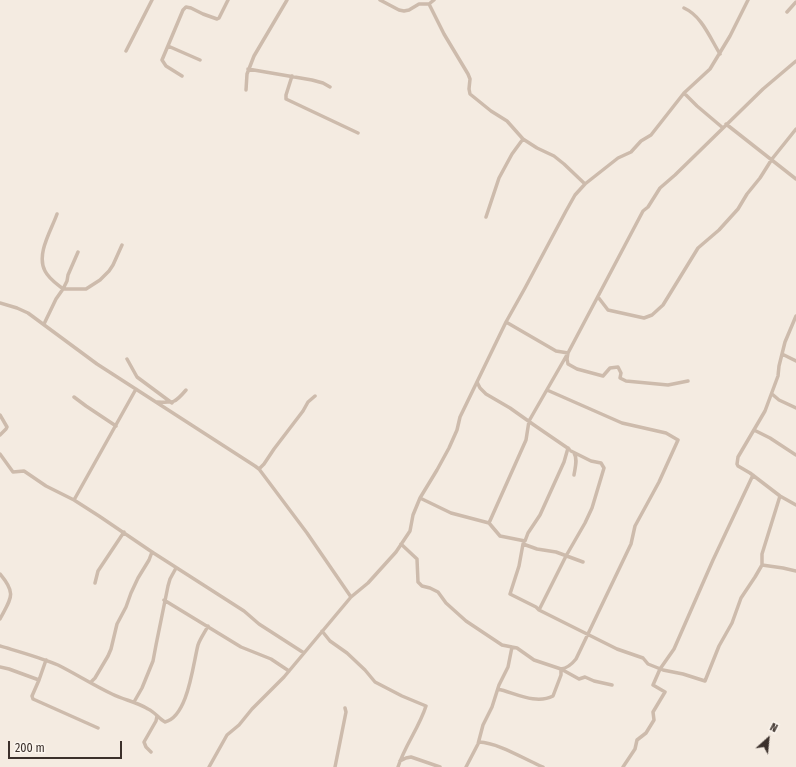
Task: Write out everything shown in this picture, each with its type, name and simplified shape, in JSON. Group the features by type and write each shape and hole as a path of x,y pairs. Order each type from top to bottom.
{"street":[{"path":"126,51 152,0"},
{"path":"182,76 166,66 162,60 183,10 186,7 191,8 217,19 219,18 228,0"},
{"path":"246,90 248,69 287,0"},
{"path":"380,0 404,11 409,10 419,4 429,4 434,0"},
{"path":"209,767 227,735 239,725 289,671 351,596 368,582 396,552 410,530 413,515 420,498 449,448 457,430 460,417 506,322 575,196 585,184 618,158 631,152 641,141 651,135 684,93 710,69 730,36 748,0"},
{"path":"786,12 796,2"},
{"path":"429,4 444,34 468,74 470,79 470,94 509,123 523,139 558,159 585,184"},
{"path":"684,8 691,11 698,18 720,54"},
{"path":"168,46 200,60"},
{"path":"489,523 526,440 529,421 568,353 643,211 648,207 660,188 763,89 796,61"},
{"path":"248,69 318,81 330,87"},
{"path":"292,76 286,99 358,134"},
{"path":"684,93 697,106 772,159 796,179"},
{"path":"598,297 608,310 644,318 652,315 663,305 698,248 719,230 738,209 772,159 796,129"},
{"path":"486,218 498,178 523,139"},
{"path":"57,214 45,243 42,263 45,272 63,289 86,289 100,280 113,265 122,245"},
{"path":"44,324 56,299 67,281 78,252"},
{"path":"0,303 18,308 28,313 97,364 259,469 307,533 351,596"},
{"path":"796,316 785,342 778,376 772,394 762,417 737,460 738,466 753,475 780,496 796,505"},
{"path":"506,322 556,351 568,353"},
{"path":"568,353 568,364 575,368 603,376 610,368 618,367 621,372 620,378 626,381 668,385 688,381"},
{"path":"782,354 796,361"},
{"path":"127,359 137,377 172,403"},
{"path":"477,382 486,394 510,408 575,454 576,459 574,475"},
{"path":"474,389 480,388"},
{"path":"74,500 136,389"},
{"path":"156,402 172,403 179,399 186,390"},
{"path":"547,390 622,423 666,433 678,440 659,482 635,526 630,544 576,659 572,664 561,669"},
{"path":"772,394 779,400 796,408"},
{"path":"259,469 303,411 308,402 315,396"},
{"path":"74,397 116,426"},
{"path":"0,415 7,427 0,435"},
{"path":"754,430 770,438 796,455"},
{"path":"570,450 540,515 528,533 524,543 520,566 510,594 617,649 643,658 648,664 660,669 705,680 719,646 732,623 741,598 762,565 762,554 780,496"},
{"path":"539,610 592,508 604,468 601,463 592,462 570,450"},
{"path":"0,454 13,472 20,470 24,471 46,486 74,500 244,611 259,624 304,653"},
{"path":"623,767 635,749 637,740 646,733 654,720 653,712 665,692 653,685 660,669 674,649 713,560 753,475"},
{"path":"420,498 452,513 489,523 500,536 524,543 537,549 556,552 583,562"},
{"path":"95,583 98,571 124,532"},
{"path":"401,544 417,559 418,582 422,586 438,592 446,603 466,621 502,645 517,648 534,660 561,669 579,679 585,677 594,681 612,685"},
{"path":"91,682 108,656 117,624 152,552"},
{"path":"762,565 796,571"},
{"path":"134,702 154,661 168,582 176,568"},
{"path":"0,574 11,593 11,597 0,619"},
{"path":"164,600 242,648 270,659 289,671"},
{"path":"156,721 162,720 165,722 174,717 183,703 190,683 198,644 208,626"},
{"path":"322,631 330,641 347,653 366,670 375,682 426,706 422,720 407,744 398,767"},
{"path":"0,646 59,665 117,696 150,710 162,720"},
{"path":"466,767 478,742 483,725 508,667 512,647"},
{"path":"46,660 32,698 98,728"},
{"path":"0,667 39,680"},
{"path":"498,689 533,699 548,699 553,696 561,675 561,669"},
{"path":"335,767 346,708"},
{"path":"151,752 146,747 144,742 156,721 157,716"},
{"path":"478,742 484,742 503,748 543,767"},
{"path":"400,761 411,757 440,767"}]}
